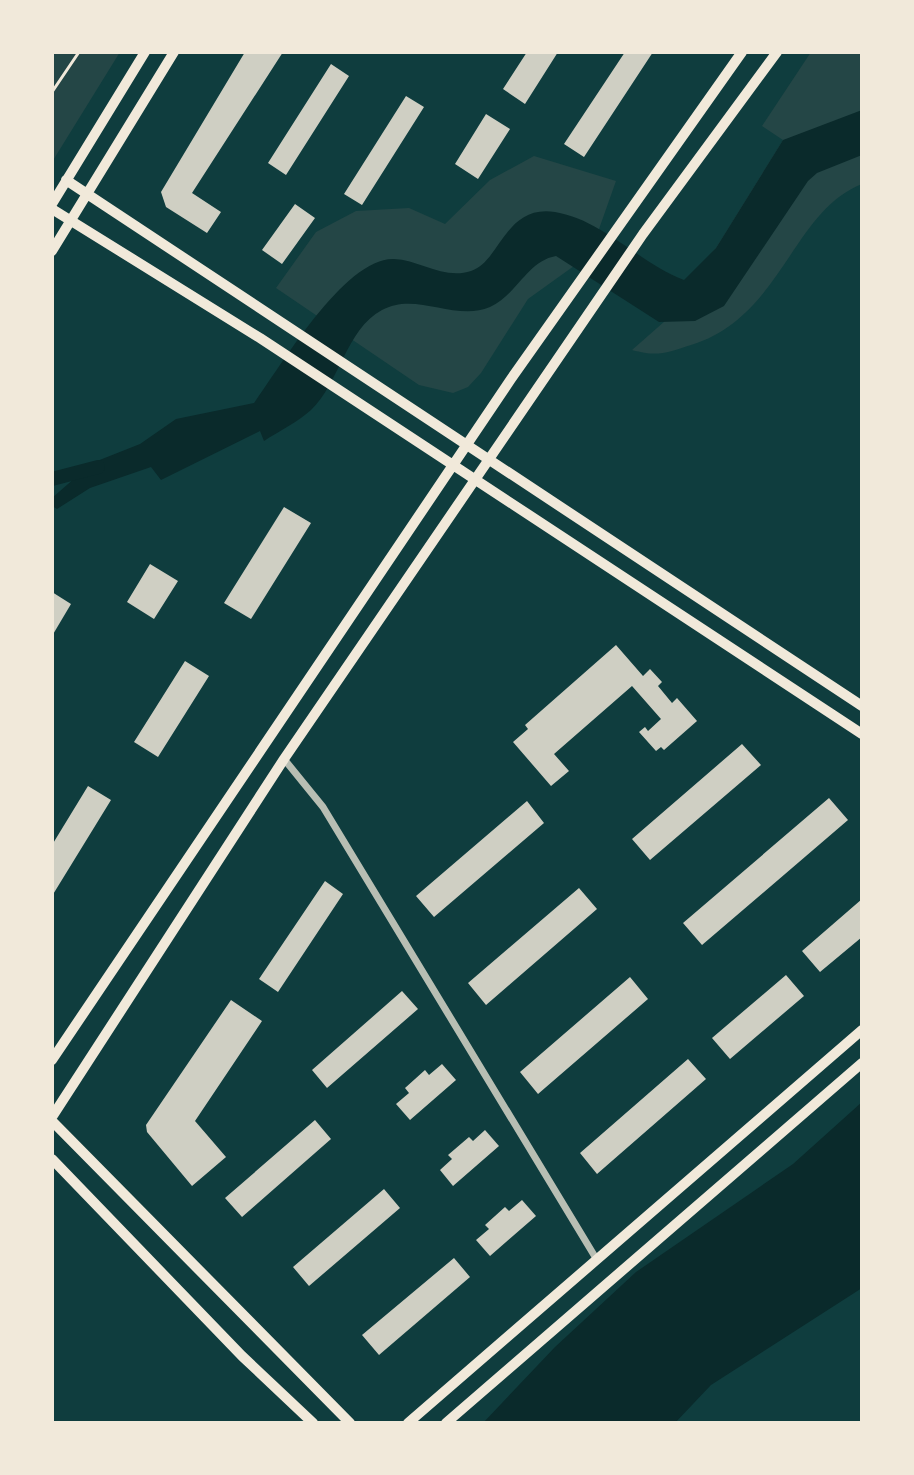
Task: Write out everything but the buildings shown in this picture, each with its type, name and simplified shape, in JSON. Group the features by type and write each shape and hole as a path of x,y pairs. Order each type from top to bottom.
{"main road":[{"path":"145,52 52,207 260,338 862,734"},
{"path":"52,251 174,52"},
{"path":"52,1060 467,446 742,52"},
{"path":"350,1423 52,1119 284,759 487,460 643,234 777,52"},
{"path":"66,180 862,706"},
{"path":"408,1423 862,1030"},
{"path":"446,1423 862,1063"},
{"path":"52,1159 242,1356 313,1423"}],"street":[{"path":"284,759 323,807 597,1260"}],"path":[{"path":"52,92 79,52"}],"shaded area":[{"path":"52,52 120,52 52,162"},
{"path":"811,52 862,52 862,184 838,198 819,217 767,289 746,312 722,331 668,352 656,354 632,350 665,321 696,271 716,248 783,140 762,126"},
{"path":"862,110 862,155 817,173 808,181 724,306 695,321 659,322 556,256 537,264 508,295 490,307 463,311 408,304 382,310 370,319 351,343 321,399 311,410 264,441 260,431 161,480 151,467 90,488 57,509 52,506 52,498 92,463 140,444 176,419 254,403 297,341 335,294 355,275 375,263 394,259 451,273 471,271 481,266 505,235 525,217 538,212 555,212 589,224 684,280 716,248 783,140"},
{"path":"534,156 616,181 599,229 574,266 528,299 481,373 468,387 453,393 419,385 276,288 316,232 356,211 409,208 445,224 490,180"},
{"path":"862,1102 862,1288 711,1385 675,1423 483,1423 555,1347 636,1272 793,1164"}],"waterway":[{"path":"52,479 98,467"}]}
